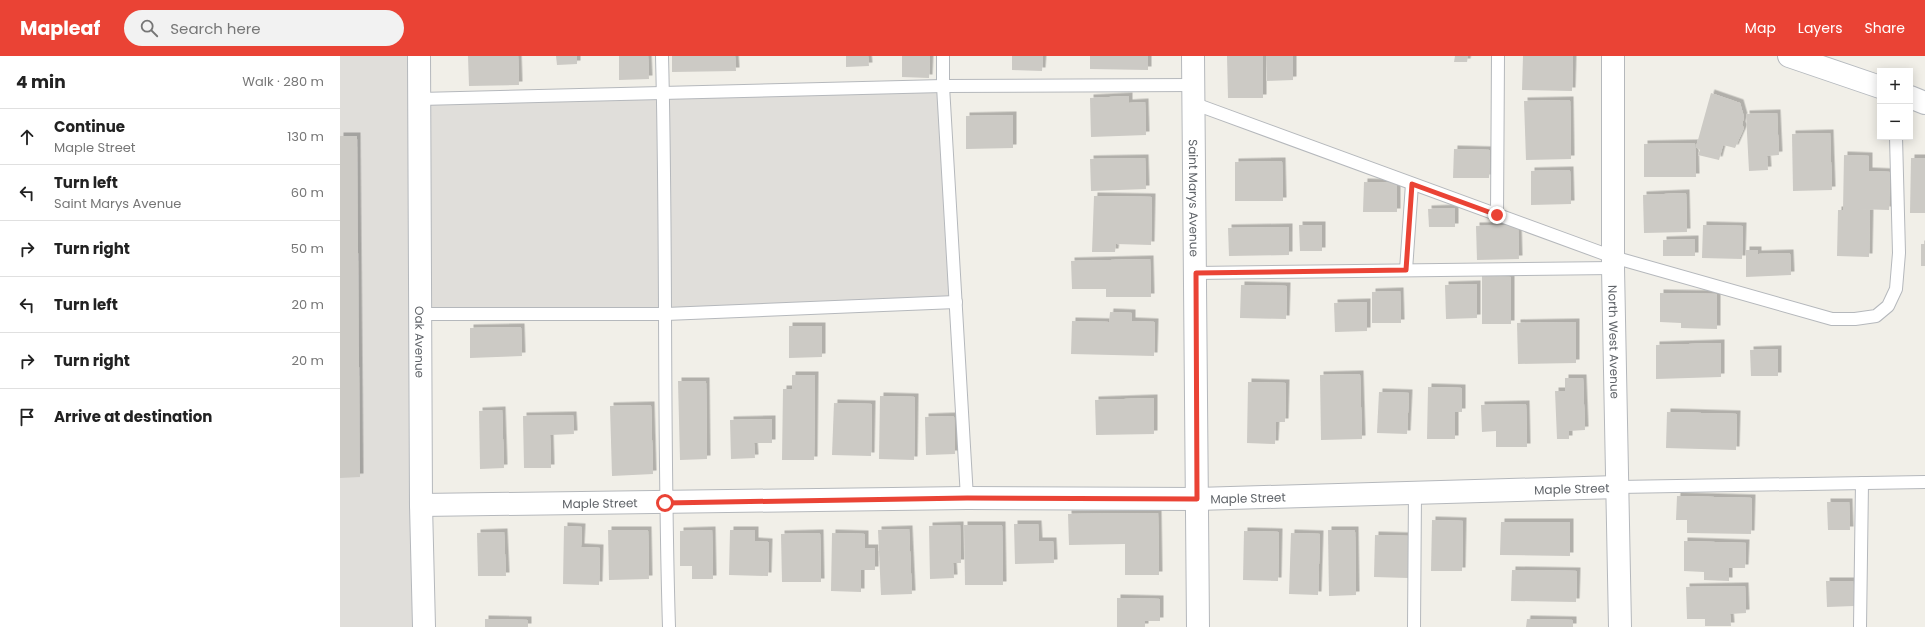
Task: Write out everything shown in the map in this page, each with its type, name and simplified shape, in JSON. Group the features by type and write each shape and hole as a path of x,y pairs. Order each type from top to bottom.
{"street":[{"name":"Oak Avenue","path":"419,56 421,505 424,627"},
{"name":"Saint Marys Avenue","path":"1193,56 1195,95 1198,627"},
{"name":"North West Avenue","path":"1613,56 1613,262 1620,627"},
{"path":"1790,56 1877,86"},
{"path":"1913,98 1925,102"},
{"name":"Maple Street","path":"421,505 967,498 1197,499 1618,487"}],"lane":[{"path":"662,56 666,314 665,503 669,627"},
{"path":"943,56 943,86 967,498"},
{"path":"1497,215 1498,56"},
{"path":"420,99 943,86 1195,95 1412,184 1497,215 1613,262 1832,319 1855,319 1876,316 1888,306 1896,289 1899,253 1896,140"},
{"path":"1406,270 1412,184"},
{"path":"1196,273 1406,270 1613,262"},
{"path":"421,314 666,314 956,302"},
{"path":"1618,487 1925,482"},
{"path":"1860,627 1862,483"},
{"path":"1414,627 1415,493"}],"shaded area":[{"path":"340,56 419,56 420,99 943,86 956,302 421,315 424,627 340,627"}],"building":[{"path":"468,56 518,56 519,85 469,86"},
{"path":"556,56 577,56 577,64 557,65"},
{"path":"619,56 648,56 649,79 619,80"},
{"path":"672,56 735,56 736,71 672,72"},
{"path":"846,56 868,56 869,66 846,67"},
{"path":"902,56 930,56 929,78 902,77"},
{"path":"1012,56 1043,56 1042,71 1012,70"},
{"path":"1090,56 1148,56 1148,70 1090,69"},
{"path":"1227,56 1263,56 1263,98 1228,98"},
{"path":"1266,56 1293,56 1293,80 1267,81"},
{"path":"1455,56 1468,56 1467,62 1454,62"},
{"path":"1523,56 1573,56 1572,91 1522,90"},
{"path":"1711,93 1740,103 1744,117 1742,125 1744,128 1735,148 1723,145 1719,160 1698,155 1700,150 1696,147"},
{"path":"1129,96 1129,103 1145,102 1146,135 1091,137 1090,98"},
{"path":"1570,100 1571,159 1526,160 1524,101"},
{"path":"1777,113 1779,155 1767,156 1768,170 1749,171 1746,114"},
{"path":"1013,115 1013,148 966,149 966,116"},
{"path":"1830,133 1832,190 1793,191 1792,134"},
{"path":"340,136 357,136 360,477 340,478"},
{"path":"1695,143 1696,177 1644,177 1644,144"},
{"path":"1454,149 1490,150 1489,178 1453,178"},
{"path":"1844,155 1869,156 1869,171 1890,172 1889,210 1857,209 1870,210 1869,257 1837,256 1838,210 1843,210"},
{"path":"1145,158 1146,189 1091,191 1090,159"},
{"path":"1911,158 1925,158 1925,213 1910,213"},
{"path":"1282,161 1283,201 1235,201 1235,162"},
{"path":"1570,170 1571,204 1531,205 1531,171"},
{"path":"1364,182 1397,183 1397,212 1363,212"},
{"path":"1686,193 1687,232 1644,233 1643,195"},
{"path":"1094,196 1152,197 1151,245 1116,244 1115,252 1092,252"},
{"path":"1455,208 1455,227 1429,227 1428,209"},
{"path":"1299,225 1322,225 1322,251 1300,251"},
{"path":"1518,225 1519,259 1477,260 1476,226"},
{"path":"1703,225 1743,226 1742,259 1702,258"},
{"path":"1289,227 1289,255 1229,256 1228,228"},
{"path":"1695,239 1695,256 1663,256 1663,240"},
{"path":"1921,244 1925,244 1925,266 1921,266"},
{"path":"1746,250 1758,250 1758,254 1790,253 1791,275 1746,277"},
{"path":"1150,259 1151,297 1106,297 1106,289 1072,289 1071,261"},
{"path":"1482,276 1511,277 1511,324 1482,324"},
{"path":"1477,284 1477,318 1446,319 1445,285"},
{"path":"1241,285 1287,286 1286,319 1240,318"},
{"path":"1400,291 1401,323 1372,323 1372,292"},
{"path":"1660,293 1717,294 1717,329 1681,328 1681,323 1660,322"},
{"path":"1367,302 1367,331 1335,332 1334,303"},
{"path":"1110,312 1132,313 1132,321 1155,322 1154,356 1071,354 1072,321 1109,322"},
{"path":"1576,322 1576,363 1518,364 1517,323"},
{"path":"789,326 822,326 822,357 789,358"},
{"path":"521,327 522,356 470,358 470,328"},
{"path":"1721,343 1721,377 1656,379 1656,345"},
{"path":"1778,349 1778,376 1751,376 1750,350"},
{"path":"1360,374 1362,439 1321,440 1320,375"},
{"path":"792,375 815,375 814,460 782,460 783,389 792,389"},
{"path":"1565,378 1583,378 1585,430 1569,431 1569,439 1557,439 1555,391 1565,391"},
{"path":"678,381 706,381 707,459 680,460"},
{"path":"1248,382 1286,383 1285,422 1276,422 1275,444 1247,443"},
{"path":"1428,387 1462,388 1462,412 1455,412 1455,439 1427,439"},
{"path":"1379,392 1409,393 1407,434 1377,433"},
{"path":"880,396 915,397 914,460 879,459"},
{"path":"1154,398 1154,434 1096,435 1095,400"},
{"path":"834,403 872,404 871,456 832,455"},
{"path":"1526,404 1527,447 1496,447 1496,431 1482,432 1481,405"},
{"path":"651,405 653,474 612,476 610,406"},
{"path":"502,410 504,468 480,469 479,411"},
{"path":"1667,412 1737,414 1736,450 1666,448"},
{"path":"573,415 574,434 550,435 551,468 524,468 523,416"},
{"path":"954,416 955,454 926,455 925,417"},
{"path":"772,419 772,443 754,443 755,458 731,459 730,420"},
{"path":"1677,496 1752,498 1751,534 1687,533 1687,520 1676,520"},
{"path":"1827,502 1849,502 1850,530 1828,530"},
{"path":"1158,513 1159,575 1125,575 1125,544 1069,545 1068,514"},
{"path":"1432,520 1463,521 1462,571 1431,571"},
{"path":"1501,522 1570,522 1570,556 1500,555"},
{"path":"1014,524 1038,524 1039,541 1053,541 1054,563 1015,564"},
{"path":"960,525 961,563 953,563 954,578 930,579 929,526"},
{"path":"964,525 1002,525 1003,585 965,585"},
{"path":"564,526 582,527 581,547 600,548 599,585 563,584"},
{"path":"909,529 912,594 881,595 878,530"},
{"path":"608,530 648,530 649,579 609,580"},
{"path":"712,530 713,579 692,579 692,566 680,566 680,531"},
{"path":"730,530 755,530 755,541 769,542 768,576 729,575"},
{"path":"1328,530 1355,530 1356,595 1329,596"},
{"path":"1244,531 1279,532 1278,581 1243,580"},
{"path":"504,532 506,576 478,576 477,533"},
{"path":"820,533 821,582 782,582 781,534"},
{"path":"832,533 865,534 865,548 875,548 875,570 861,570 861,592 831,591"},
{"path":"1291,533 1320,534 1318,595 1289,594"},
{"path":"1375,535 1409,536 1408,578 1374,577"},
{"path":"1684,541 1746,543 1745,568 1729,568 1729,581 1704,580 1704,572 1684,571"},
{"path":"1512,570 1577,571 1576,602 1511,601"},
{"path":"1826,581 1853,581 1854,606 1827,607"},
{"path":"1745,586 1746,613 1730,614 1731,626 1705,626 1705,619 1687,619 1686,587"},
{"path":"1117,598 1160,599 1160,621 1145,621 1145,627 1117,627"},
{"path":"485,619 528,620 528,627 485,627"},
{"path":"1527,619 1573,620 1573,627 1526,627"}],"route":[{"path":"665,503 967,498 1197,499 1196,273 1406,270 1412,184 1497,215"}]}
